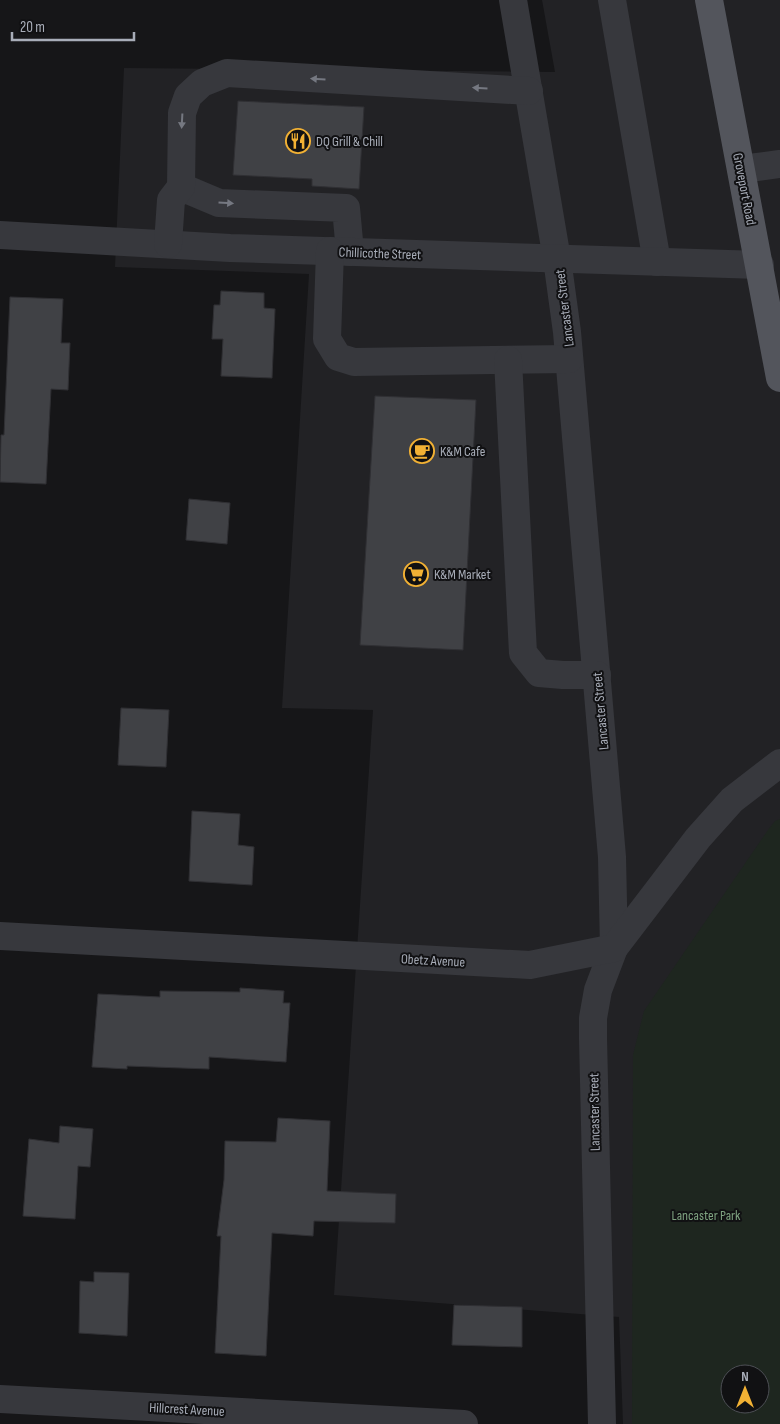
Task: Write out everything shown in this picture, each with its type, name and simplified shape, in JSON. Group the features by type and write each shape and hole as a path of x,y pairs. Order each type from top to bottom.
{"main road":[{"name":"Groveport Road","path":"709,0 741,169 766,260 780,378"}],"street":[{"name":"Lancaster Street","path":"513,0 558,258 570,359 612,857 614,948 598,990 593,1018 602,1424"},
{"path":"612,0 657,262"},
{"path":"168,244 171,200 181,187 182,113 188,96 202,83 227,73 529,91"},
{"path":"741,169 780,164"},
{"path":"181,187 219,203 346,208 327,339 338,357 354,362 570,359"},
{"name":"Chillicothe Street","path":"0,235 168,244 657,262 766,260"},
{"path":"508,360 523,653 539,673 563,676 597,676"},
{"path":"614,948 698,838 732,800 780,763"},
{"name":"Obetz Avenue","path":"0,936 530,965 614,948"},
{"name":"Hillcrest Avenue","path":"0,1399 464,1424"}],"shaded area":[{"path":"542,0 780,0 780,1424 623,1424 619,1317 334,1295 373,710 282,708 309,274 115,267 124,68 555,72"}],"green space":[{"name":"Lancaster Park","path":"780,819 780,1424 632,1424 633,1055 644,1011 775,821"}],"building":[{"name":"DQ Grill & Chill","path":"238,101 364,107 359,189 312,186 312,179 233,175"},
{"path":"221,291 264,293 264,308 275,309 272,378 221,376 223,339 212,339 214,305 220,305"},
{"path":"10,297 63,299 61,343 70,343 68,390 51,389 46,484 0,482 1,435 4,435"},
{"path":"375,396 476,400 463,650 360,645"},
{"path":"189,499 230,503 227,544 186,540"},
{"path":"121,708 169,710 166,767 118,765"},
{"path":"192,811 240,814 238,845 254,847 252,885 189,881"},
{"path":"240,988 284,991 283,1003 290,1003 286,1062 209,1057 209,1069 127,1066 127,1069 92,1067 98,994 160,997 160,991 240,992"},
{"path":"278,1118 330,1121 327,1191 396,1194 395,1223 314,1221 313,1236 272,1233 266,1356 215,1353 221,1236 217,1236 224,1180 225,1141 276,1142"},
{"path":"60,1126 93,1129 90,1167 78,1166 75,1219 23,1216 29,1139 59,1143"},
{"path":"94,1272 129,1273 127,1336 79,1333 80,1281 94,1282"},
{"path":"454,1305 522,1307 522,1347 452,1345"}],"place":[{"name":"DQ Grill & Chill","path":"298,141"},
{"name":"K&M Cafe","path":"422,451"},
{"name":"K&M Market","path":"416,574"}]}
